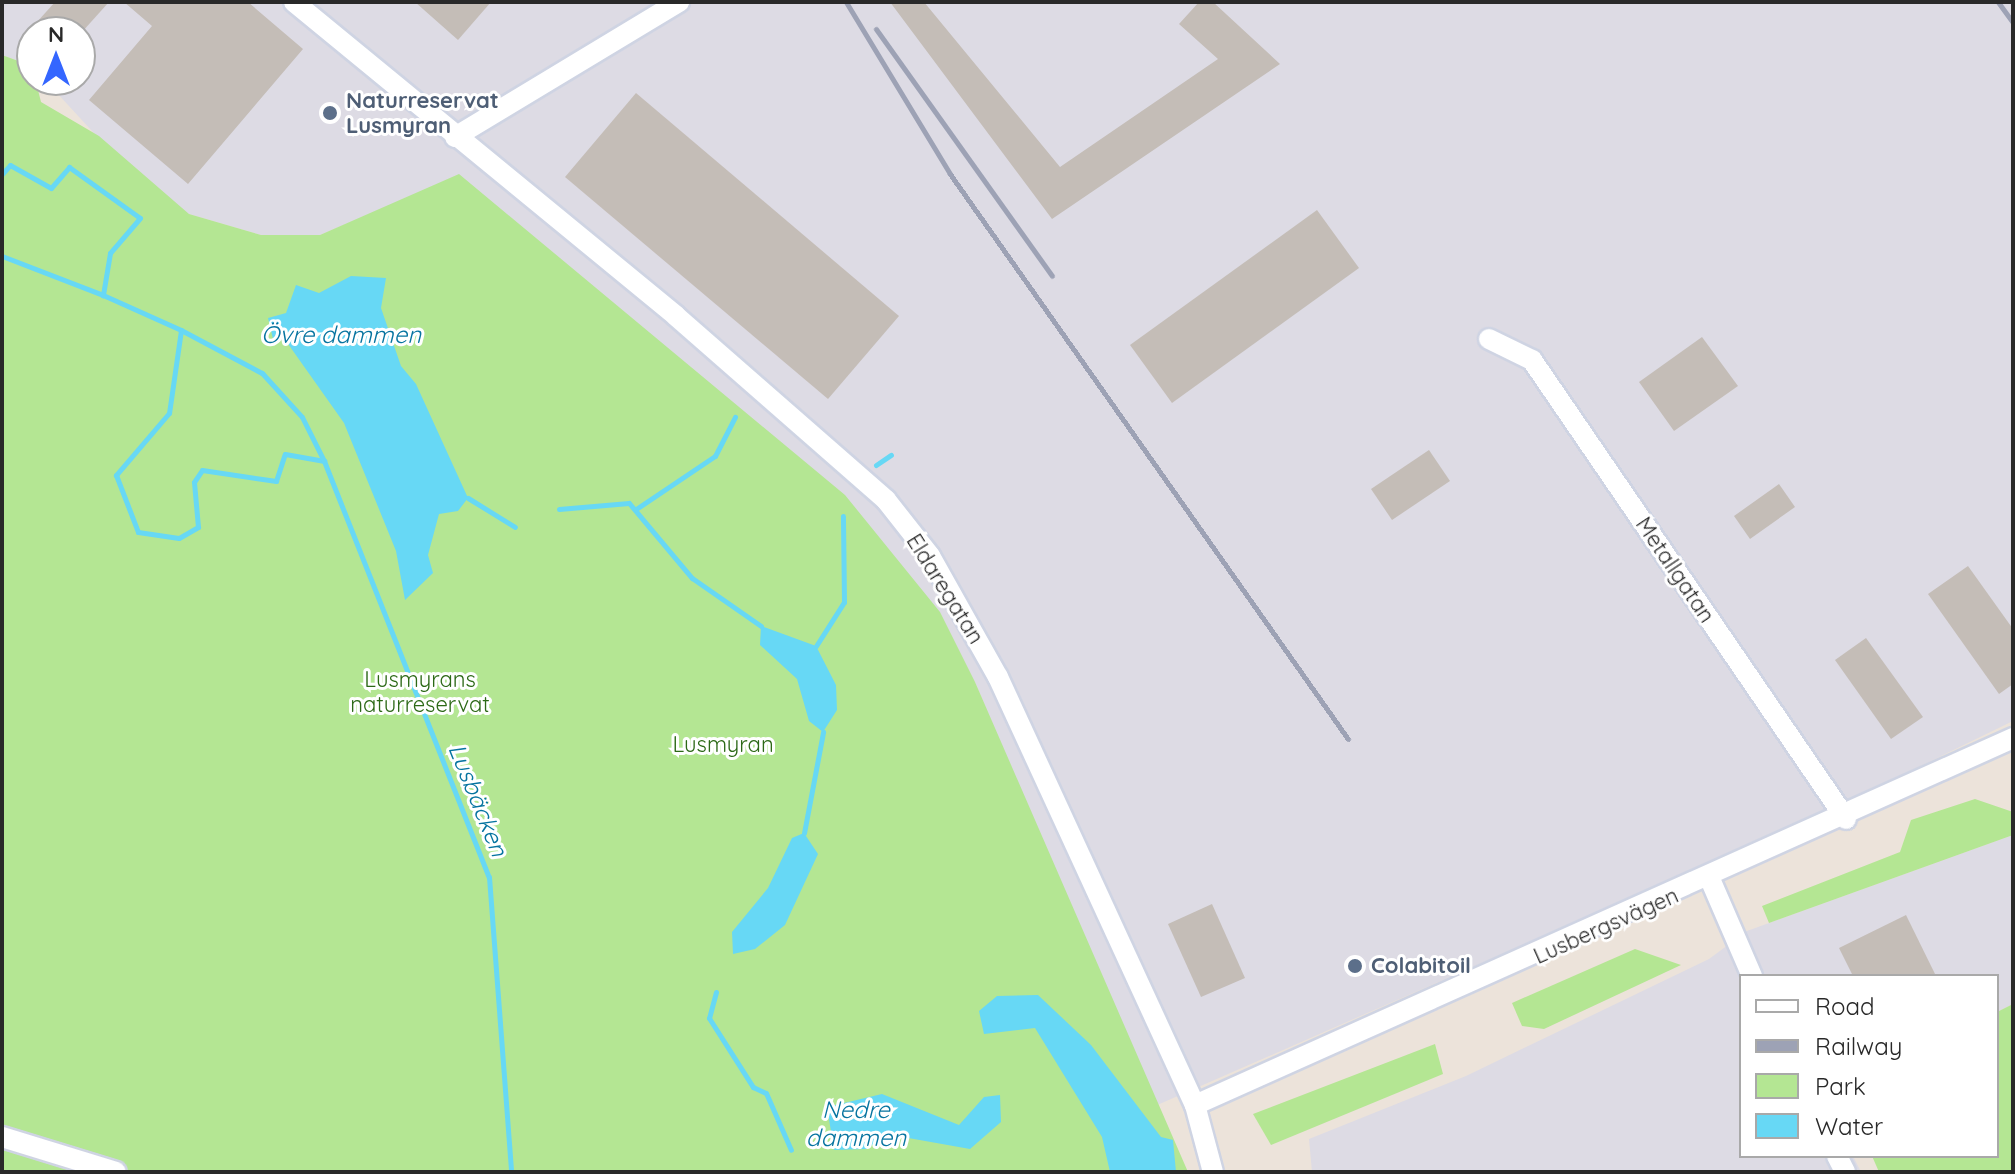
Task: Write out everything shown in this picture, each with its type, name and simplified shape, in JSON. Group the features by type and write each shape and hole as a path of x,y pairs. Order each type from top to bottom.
{"street":[{"name":"Eldaregatan","path":"294,2 840,454 921,545 998,677 1195,1105 1213,1172"},
{"path":"455,137 679,2"},
{"name":"Metallgatan","path":"1489,339 1532,360 1846,819"},
{"name":"Lusbergsvägen","path":"1195,1105 1846,819 2013,738"},
{"path":"1710,879 1751,974"},
{"path":"2,1137 116,1172"}],"shaded area":[{"path":"2,2 2013,2 2013,721 1824,813 1155,1106 975,682 443,183 320,235 261,235 161,206 60,96 96,96 96,16 16,16 16,60 2,55"},
{"path":"2013,835 2013,1004 1999,1011 1999,974 1739,974 1739,1158 1854,1158 1861,1172 1312,1172 1309,1139 1466,1076 1709,959 1747,931"}],"green space":[{"name":"Lusmyrans naturreservat","path":"2,55 16,60 16,96 40,96 41,102 99,136 189,214 261,235 320,235 459,174 845,495 940,612 975,682 1188,1172 2,1172"},
{"path":"1975,799 2013,812 2013,835 1769,923 1762,906 1900,852 1911,820"},
{"path":"1635,949 1681,965 1544,1029 1522,1026 1512,1003"},
{"path":"2013,1004 2013,1172 1879,1172 1873,1158 1999,1158 1999,1011"},
{"path":"1435,1044 1443,1074 1271,1145 1253,1114"}],"water":[{"name":"Övre dammen","path":"351,276 386,278 381,308 401,366 416,384 468,498 458,511 439,514 428,555 433,573 405,600 396,551 344,423 281,334 273,339 268,318 286,313 296,285 319,293"},
{"path":"761,626 816,646 836,685 837,710 823,732 809,721 797,679 760,645"},
{"path":"804,833 818,854 785,925 755,949 733,954 732,932 768,888 792,838"},
{"path":"1038,995 1091,1045 1161,1137 1173,1140 1176,1172 1110,1172 1102,1137 1035,1028 984,1034 979,1011 997,996"},
{"name":"Nedre dammen","path":"882,1094 959,1125 984,1097 1000,1095 1001,1122 970,1149 886,1134 867,1149 834,1150 827,1107"}],"building":[{"path":"55,2 109,2 96,16 42,16"},
{"path":"124,2 248,2 303,49 188,184 89,100 96,96 96,92 152,26"},
{"path":"415,2 491,2 458,40"},
{"path":"890,2 924,2 1060,167 1218,59 1179,24 1199,2 1213,2 1280,64 1052,219"},
{"path":"636,93 899,316 828,399 565,177"},
{"path":"1317,210 1359,268 1172,403 1130,345"},
{"path":"1702,337 1738,386 1674,431 1639,382"},
{"path":"1429,450 1450,481 1392,520 1371,489"},
{"path":"1779,484 1795,507 1750,539 1734,516"},
{"path":"1968,566 2013,629 2013,684 1999,694 1928,594"},
{"path":"1866,638 1923,717 1891,739 1835,660"},
{"path":"1212,904 1245,978 1201,997 1168,924"},
{"path":"1906,915 1935,974 1852,974 1839,948"}],"waterway":[{"name":"Lusbäcken","path":"2,174 10,165 51,188 69,167 140,218 110,253 103,295 181,330 169,413 116,475 138,532 179,538 198,527 194,482 202,470 276,481 285,454 324,461 489,877 511,1172"},
{"name":"Lusbäcken","path":"2,256 103,295"},
{"name":"Lusbäcken","path":"181,330 262,373 302,417 324,461"},
{"path":"636,509 715,456 735,417"},
{"path":"876,465 891,455"},
{"path":"468,498 515,527"},
{"path":"559,509 629,503 692,578 761,626"},
{"path":"816,646 844,602 843,516"},
{"path":"804,833 823,732"},
{"path":"716,992 709,1018 753,1087 766,1093 791,1150"}],"railway":[{"path":"846,2 950,174 1348,739"},
{"path":"1998,2 2013,23"},
{"path":"876,29 1052,276"}],"place":[{"name":"Naturreservat Lusmyran","path":"330,113"},
{"name":"Colabitoil","path":"1355,966"}],"park label":[{"name":"Lusmyran","path":"723,745"}]}
